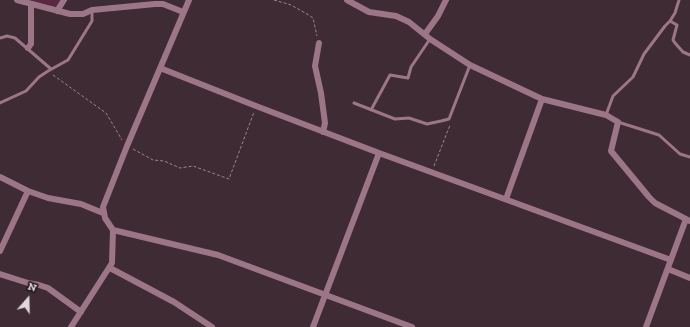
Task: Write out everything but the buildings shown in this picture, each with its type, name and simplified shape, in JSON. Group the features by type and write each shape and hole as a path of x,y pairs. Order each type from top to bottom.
{"street":[{"path":"17,0 70,14 83,14 92,10 155,4 164,4 183,12"},
{"path":"57,11 64,0"},
{"path":"71,327 112,263 113,230 105,218 103,207 127,146 189,0"},
{"path":"347,0 369,12 396,16 410,22 430,39 470,66 542,99 606,115 618,122 611,151 648,198 688,220 671,260 646,327"},
{"path":"425,34 438,16 446,0"},
{"path":"28,48 31,44 31,4"},
{"path":"319,43 316,66 325,123 323,132"},
{"path":"160,68 323,132 671,260"},
{"path":"506,200 542,99"},
{"path":"313,327 379,153"},
{"path":"0,177 28,191 48,198 81,204 103,213"},
{"path":"0,251 28,191"},
{"path":"113,230 218,255 412,327"},
{"path":"110,268 174,302 212,327"},
{"path":"668,269 690,278"},
{"path":"0,274 48,288 81,312"}],"lane":[{"path":"606,115 613,96 633,77 644,54 670,20 679,0"},
{"path":"0,103 26,91 39,77 68,60 92,21 92,10"},
{"path":"670,20 677,25 673,40 675,44 683,52 690,55"},
{"path":"0,38 7,36 15,38 51,69"},
{"path":"371,110 390,75 408,78 411,67 430,39"},
{"path":"354,103 396,119 409,118 427,124 449,119 470,66"},
{"path":"618,122 659,136 680,154 690,157"}],"path":[{"path":"274,0 291,5 312,18 319,43"},
{"path":"48,71 106,113 123,142 127,146 153,160 164,161 180,168 193,166 229,179 256,106"},
{"path":"432,172 450,125 449,119"}],"shaded area":[{"path":"28,0 61,0 57,7"}]}
